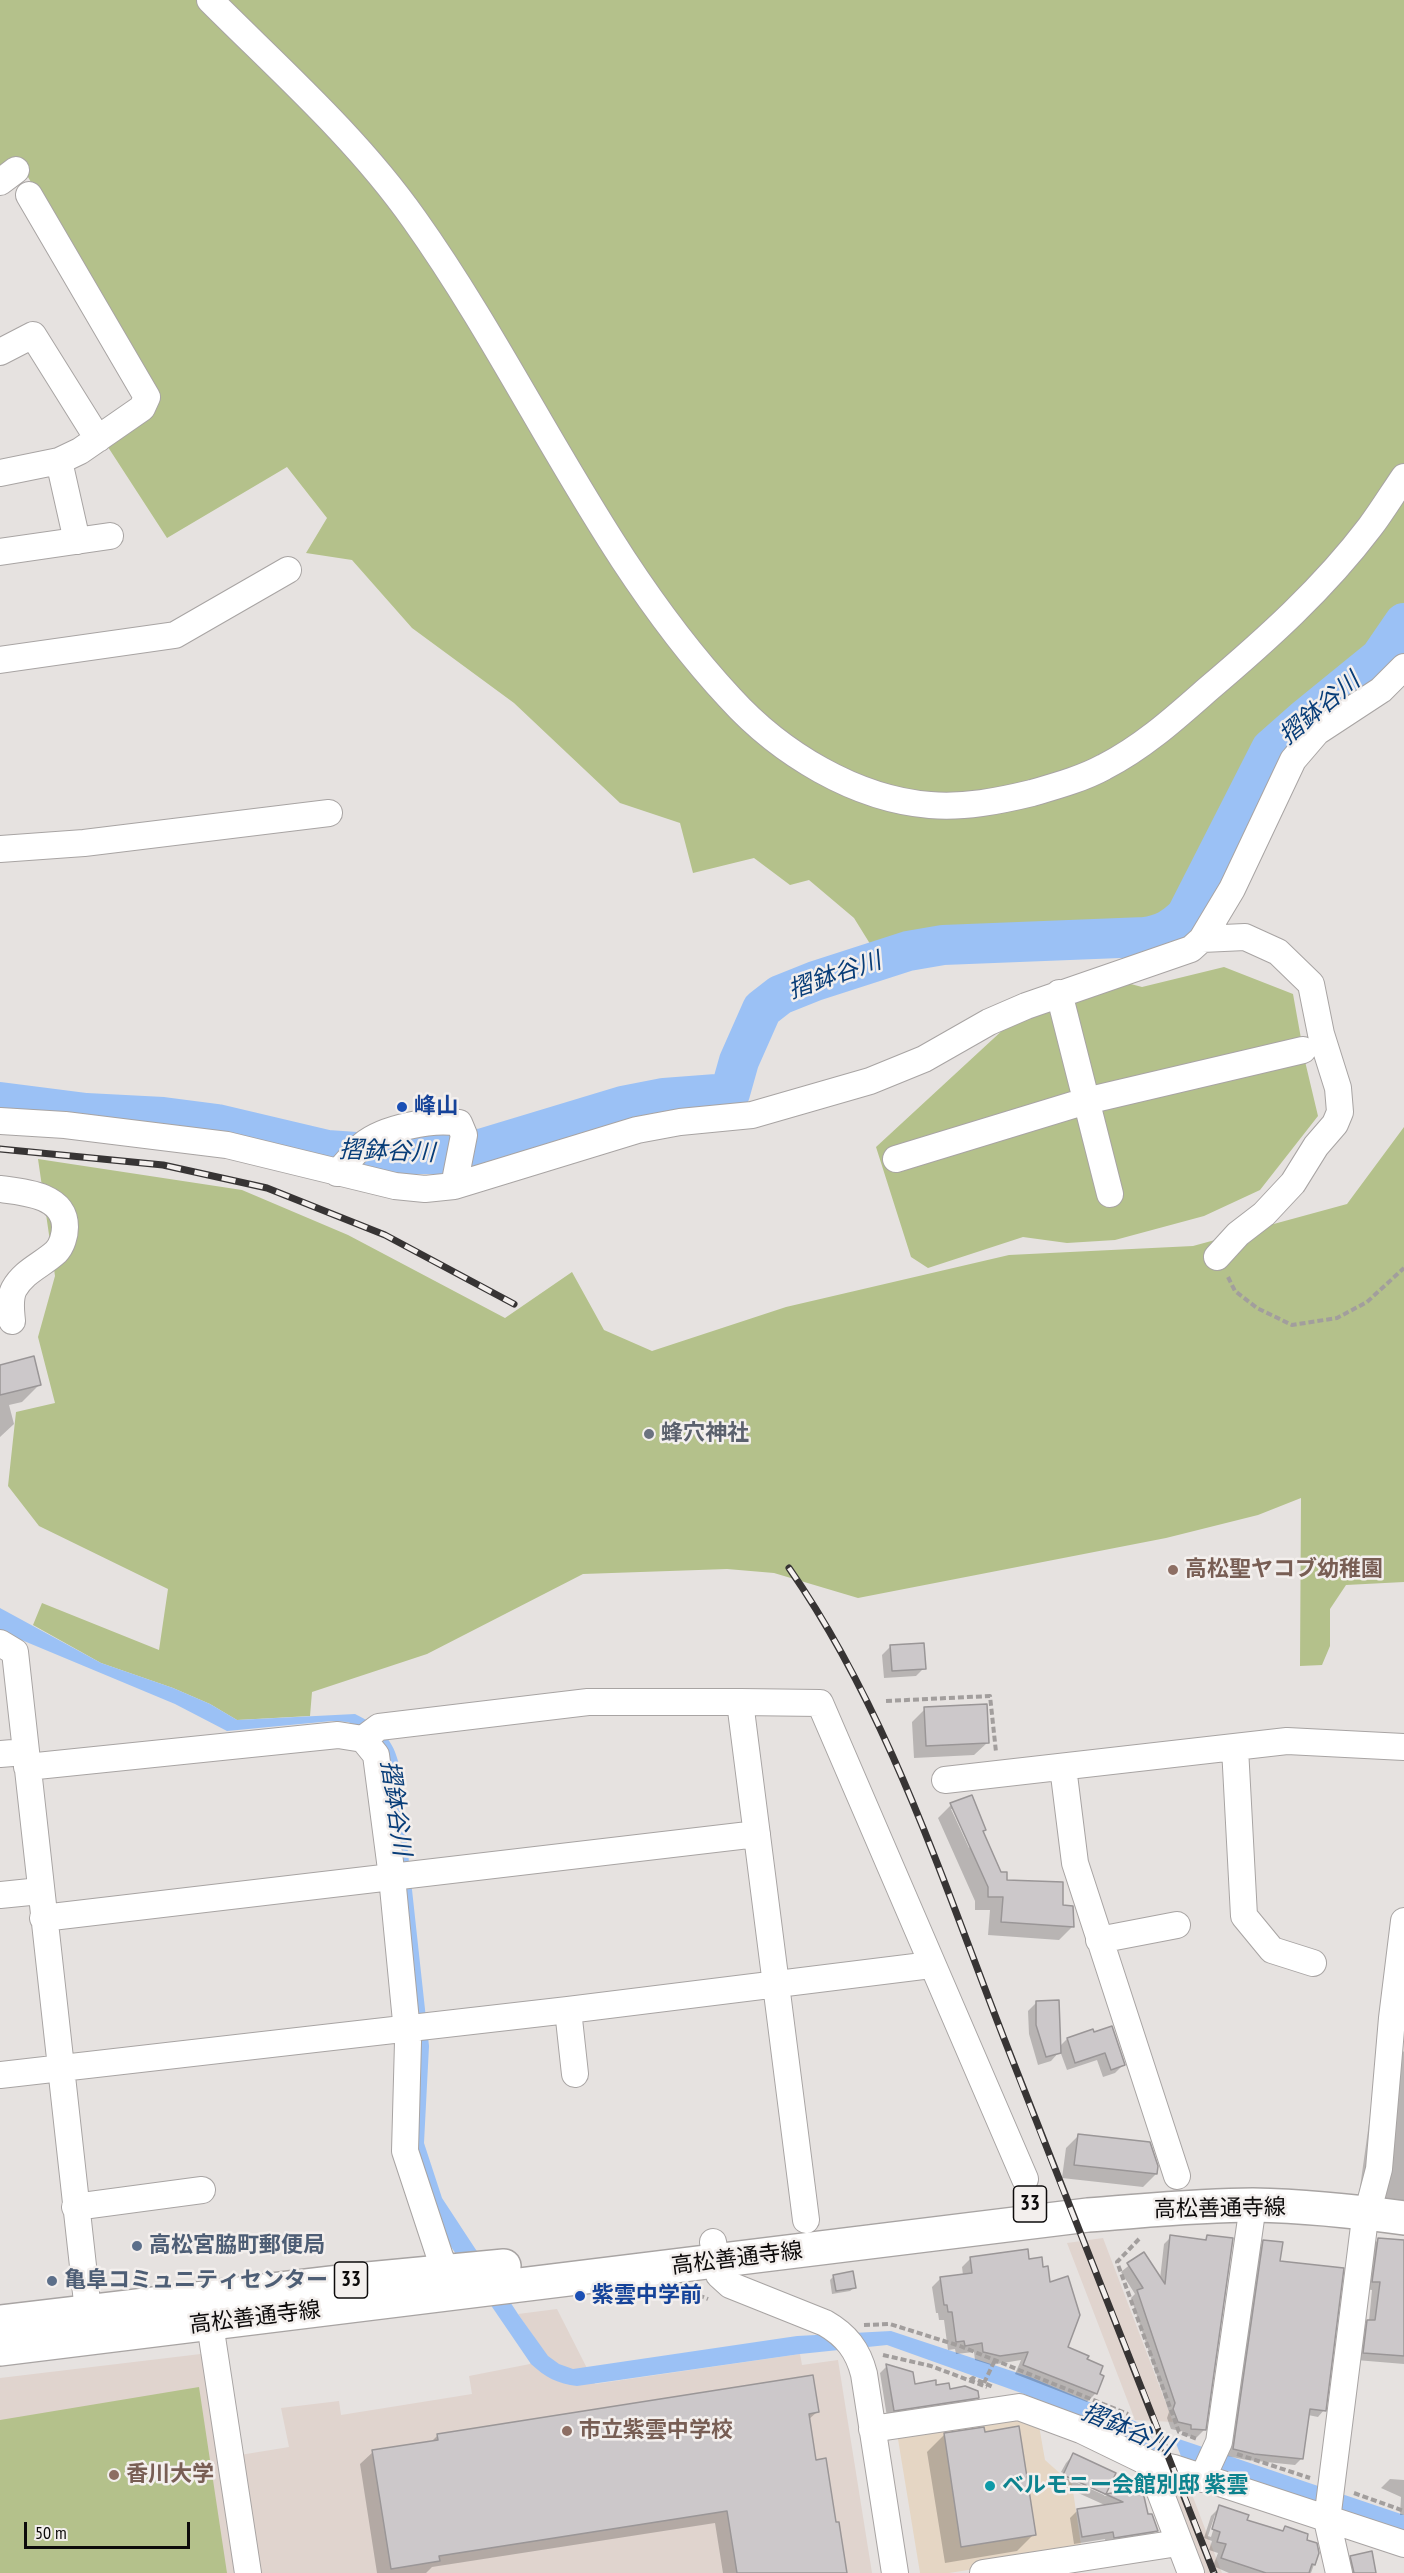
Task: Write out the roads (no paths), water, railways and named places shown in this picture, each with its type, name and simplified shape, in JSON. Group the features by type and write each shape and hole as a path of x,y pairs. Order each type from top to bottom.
{"main road":[{"name":"高松善通寺線","path":"0,2349 210,2324 1076,2198 1249,2186 1381,2200 1404,2218"},
{"name":"高松善通寺線","path":"0,2322 357,2280 447,2272 715,2251 1178,2208 1381,2200"}],"street":[{"path":"210,0 351,141 414,218 499,351 600,526 647,596 700,665 732,702 762,729 802,759 851,785 896,799 931,805 969,804 1004,800 1057,786 1101,769 1149,741 1276,630 1352,549 1404,477"},
{"path":"0,473 59,461 80,451 142,408 147,397 29,195"},
{"path":"0,352 33,335 98,439"},
{"path":"59,461 77,541"},
{"path":"0,552 110,536"},
{"path":"0,660 175,635 288,570"},
{"path":"0,1122 65,1125 227,1145 394,1186 425,1189 454,1186 637,1130 680,1122 752,1115 858,1085 924,1059 989,1022 1059,993 1191,949 1202,939 1232,888 1293,760 1317,732 1381,690 1404,667"},
{"path":"0,849 84,843 330,813"},
{"path":"1202,939 1245,937 1278,952 1311,984 1321,1035 1338,1088 1340,1112 1335,1124 1316,1146 1293,1183 1264,1214 1238,1234 1218,1257"},
{"path":"1059,993 1110,1194"},
{"path":"896,1159 1086,1101 1303,1050"},
{"path":"337,1173 364,1144 381,1134 443,1120 459,1123 464,1134 454,1186"},
{"path":"0,1189 32,1194 55,1203 62,1211 65,1221 65,1232 57,1251 35,1266 14,1289 10,1299 12,1321"},
{"path":"0,1643 15,1652 88,2311"},
{"path":"0,1754 26,1760 369,1734 588,1702 820,1703 1025,2179"},
{"path":"740,1702 806,2220"},
{"path":"369,1734 376,1755 399,1876 416,2028 405,2151 447,2272"},
{"path":"945,1780 1287,1741 1404,1747"},
{"path":"1235,1748 1244,1916 1272,1950 1313,1963"},
{"path":"1063,1767 1075,1863 1177,2176"},
{"path":"43,1918 757,1834"},
{"path":"0,1895 40,1891"},
{"path":"1338,2573 1327,2516 1381,2200 1379,2169 1392,2018 1404,1921"},
{"path":"1099,1940 1177,1925"},
{"path":"0,2075 416,2028 931,1965"},
{"path":"568,2010 575,2074"},
{"path":"75,2207 202,2190"},
{"path":"1207,2466 1219,2442 1253,2205"},
{"path":"715,2251 719,2275 730,2285 825,2323 839,2331 858,2355 864,2374 895,2573"},
{"path":"210,2324 248,2573"},
{"path":"872,2429 1019,2407 1081,2430 1149,2463 1174,2468 1207,2466 1327,2516 1404,2544"},
{"path":"1149,2463 1191,2573"},
{"path":"983,2573 1178,2543"}],"water":[{"path":"0,1608 101,1663 173,1688 210,1704 237,1720 355,1714 370,1722 387,1738 398,1761 429,2046 424,2143 442,2198 518,2314 548,2356 559,2364 573,2369 797,2336 891,2331 1030,2377 1170,2436 1404,2515 1404,2534 1117,2437 1024,2394 887,2345 800,2354 577,2386 558,2382 541,2373 531,2364 445,2238 413,2147 362,1728 348,1722 332,1721 227,1731 175,1704 0,1631"}],"waterway":[{"name":"摺鉢谷川","path":"0,1102 86,1113 163,1117 217,1124 327,1150 385,1154 446,1154 484,1148 623,1106 664,1098 730,1093 739,1061 762,1009 780,995 815,981 908,951 943,945 1145,937 1172,928 1186,916 1271,749 1380,658 1404,623"}],"railway":[{"path":"0,1149 163,1165 267,1188 385,1235 514,1304"},
{"path":"789,1568 824,1622 855,1678 910,1795 1214,2573"}],"place":[{"name":"峰山","path":"402,1107"},
{"name":"蜂穴神社","path":"649,1434"},
{"name":"高松聖ヤコブ幼稚園","path":"1173,1570"},
{"name":"高松宮脇町郵便局","path":"137,2246"},
{"name":"亀阜コミュニティセンター","path":"52,2281"},
{"name":"紫雲中学前","path":"580,2296"},
{"name":"市立紫雲中学校","path":"567,2431"},
{"name":"香川大学","path":"114,2475"},
{"name":"ベルモニー会館別邸 紫雲","path":"990,2486"}]}
